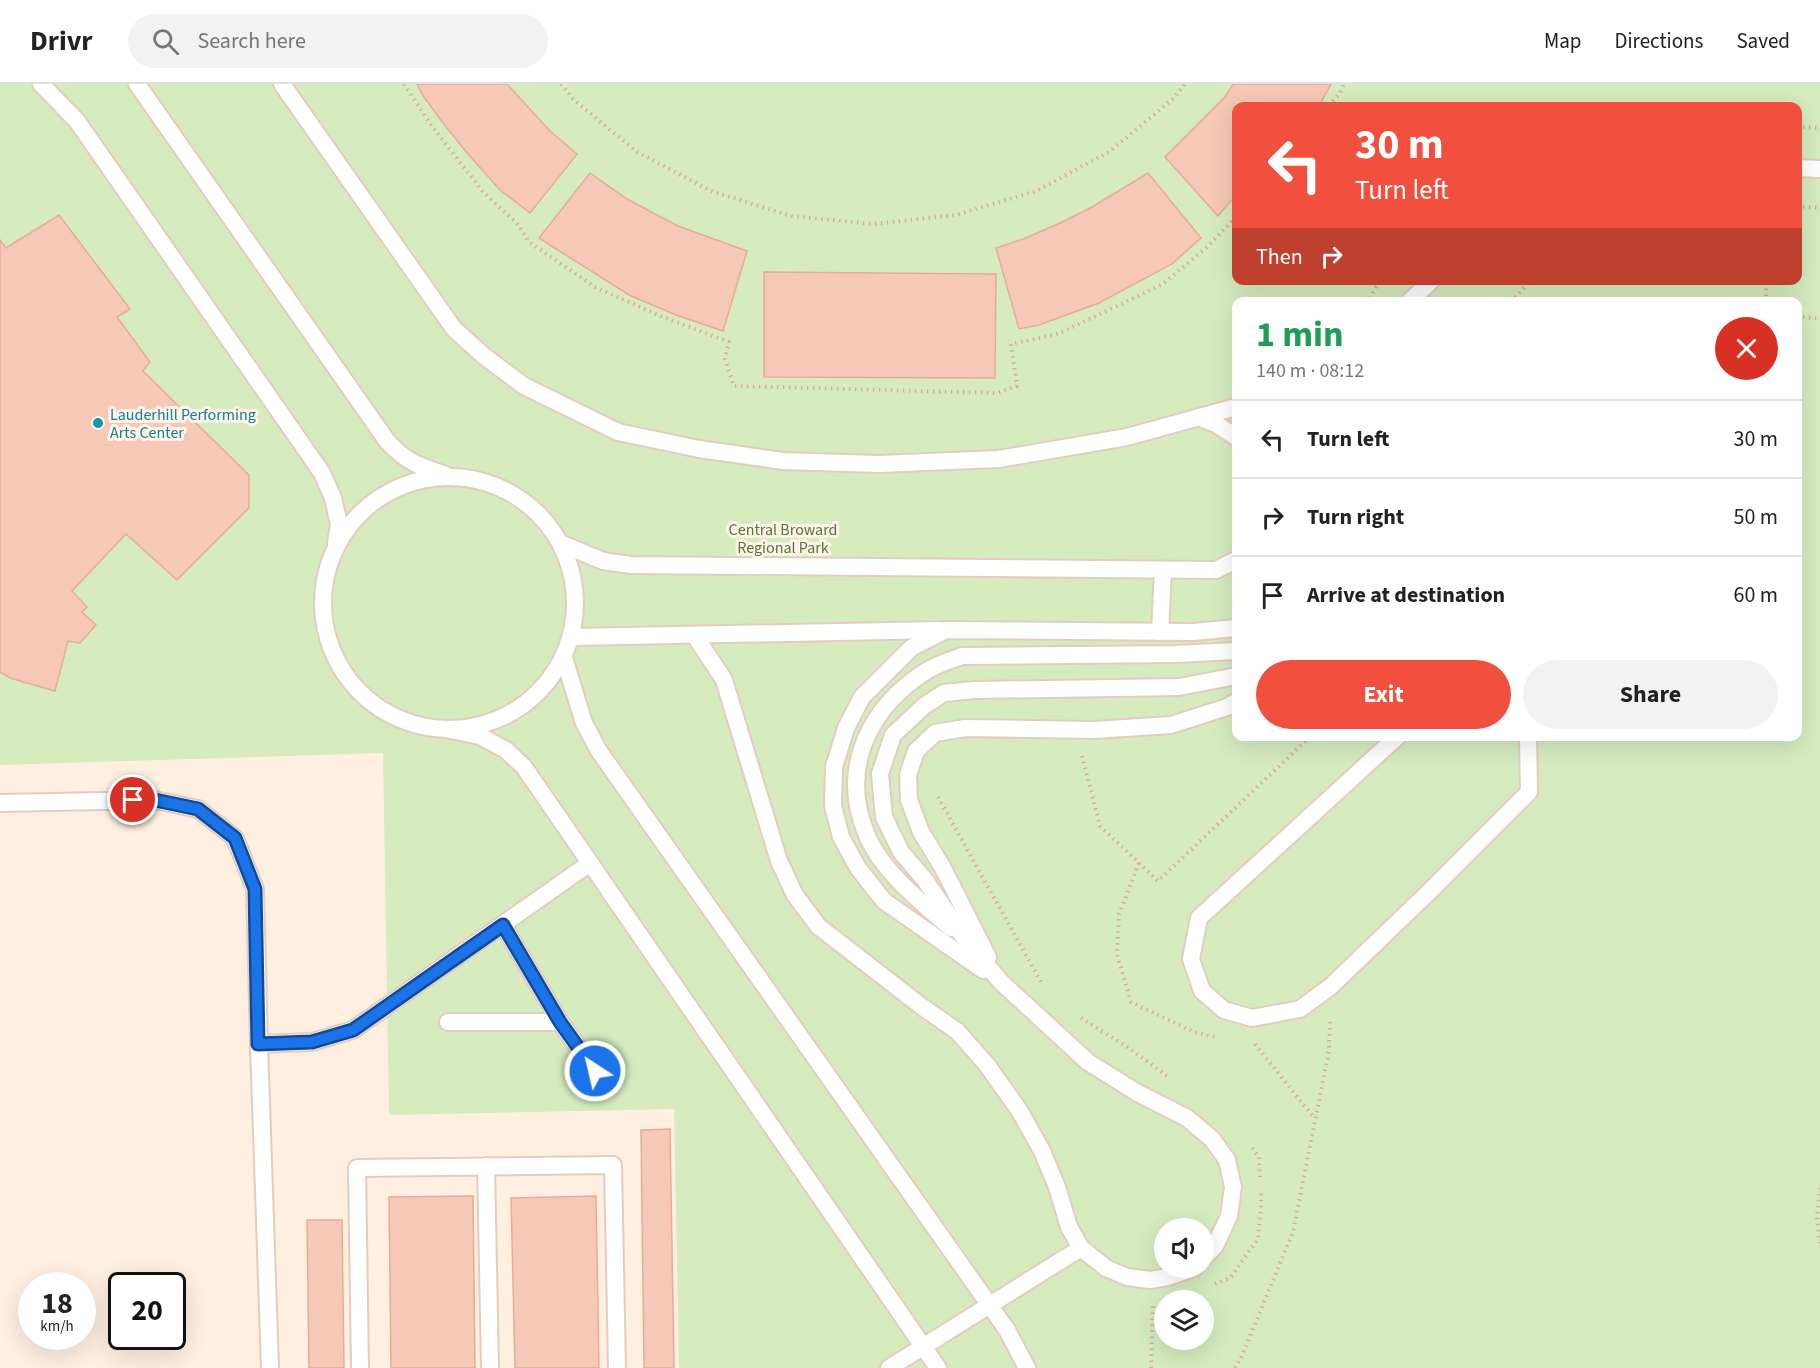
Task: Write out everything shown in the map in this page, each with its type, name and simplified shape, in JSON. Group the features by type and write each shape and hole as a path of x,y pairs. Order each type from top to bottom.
{"lane":[{"path":"41,84 77,121 322,473 333,498 339,524 336,544 323,585 324,628 339,667 367,699 403,721 480,736 506,750 524,767 938,1368"},
{"path":"137,84 387,441 398,453 412,463 449,476 483,481 515,495 542,516 562,544 573,574 576,606 572,637 564,658 543,688 515,711 481,725 445,729"},
{"path":"282,84 454,329 484,356 524,386 618,432 699,449 783,461 879,464 999,459 1127,437 1232,408"},
{"path":"1802,168 1820,169"},
{"path":"1414,297 1427,285"},
{"path":"1199,417 1232,434"},
{"path":"336,544 356,516 383,495 415,481 449,476"},
{"path":"562,544 603,561 631,565 1216,570 1232,562"},
{"path":"1160,632 1163,570"},
{"path":"572,637 946,630 1193,632 1232,628"},
{"path":"946,630 911,648 862,697 846,728 834,767 833,806 841,837 858,868 884,901 1001,982"},
{"path":"695,636 724,680 778,861 795,895 818,926 957,1031 987,1065 1019,1110 1042,1151 1057,1187 1069,1227 1082,1248 1106,1268 1128,1277 1150,1280 1162,1278"},
{"path":"967,942 908,891 880,858 866,834 857,802 857,769 864,739 877,716 902,689 930,669 962,656 1232,651"},
{"path":"564,658 584,723 599,751 1007,1330 1027,1368"},
{"path":"1214,1247 1229,1216 1233,1187 1227,1160 1212,1139 1187,1118 1136,1092 1088,1062 1001,982 967,942 925,880 901,852 884,817 880,774 893,735 924,706 945,693 974,690 1179,687 1232,677"},
{"path":"1001,982 944,867 921,832 909,801 908,775 916,751 935,733 965,728 1094,730 1171,725 1232,704"},
{"path":"1393,741 1199,918 1191,959 1202,991 1224,1010 1252,1018 1300,1009 1330,987 1529,792 1528,741"},
{"path":"0,802 155,800 198,809 235,838 255,889 258,1044 270,1368"},
{"path":"258,1044 312,1042 353,1030 590,863"},
{"path":"503,925 560,1022 595,1071"},
{"path":"448,1022 560,1022"},
{"path":"360,1368 357,1168 613,1165 616,1368"},
{"path":"486,1166 490,1368"},
{"path":"889,1368 1082,1248"}],"path":[{"path":"404,84 431,125 484,193 517,223 529,242 595,287 658,315 729,342 725,359 734,386 997,393 1017,386 1011,344 1058,334 1163,284 1207,247 1232,221"},
{"path":"561,84 573,99 638,152 711,191 791,216 874,224 956,215 1036,191 1109,152 1173,98 1185,84"},
{"path":"1332,102 1344,84"},
{"path":"1802,127 1820,129"},
{"path":"1802,206 1820,208"},
{"path":"1516,297 1526,285"},
{"path":"1802,317 1820,319"},
{"path":"1080,750 1100,826 1158,881 1306,741"},
{"path":"935,792 1045,988"},
{"path":"1235,1368 1293,1232 1329,1050 1330,987"},
{"path":"1079,1016 1129,1048 1174,1081"},
{"path":"1210,1286 1230,1278 1258,1239 1261,1207 1259,1157 1252,1148"},
{"path":"1820,1188 1816,1217 1820,1244"},
{"path":"1151,1368 1152,1307"}],"green space":[{"name":"Central Broward Regional Park","path":"0,84 1820,84 1820,1368 679,1368 674,1109 389,1115 383,753 0,765"}],"building":[{"path":"417,84 507,84 550,131 577,154 530,213 500,190 468,154 424,97"},
{"path":"1233,84 1331,84 1321,102 1232,102 1232,200 1218,216 1165,157 1225,97"},
{"path":"590,173 627,199 678,226 747,251 723,331 676,315 629,295 539,238"},
{"path":"1148,173 1201,238 1172,264 1099,303 1039,325 1019,329 996,248 1060,223 1092,207"},
{"name":"Lauderhill Performing Arts Center","path":"59,215 130,309 117,317 150,362 143,371 249,475 249,508 177,580 126,534 72,591 87,607 82,612 96,625 80,643 68,641 55,691 10,678 0,672 0,240 6,248"},
{"path":"764,272 996,274 995,378 764,377"},
{"path":"670,1129 674,1368 644,1368 641,1130"},
{"path":"473,1196 475,1368 391,1368 389,1197"},
{"path":"596,1196 599,1368 515,1368 511,1198"},
{"path":"307,1220 342,1220 344,1368 309,1368"}],"place":[{"name":"Lauderhill Performing Arts Center","path":"98,423"}],"route":[{"path":"133,800 155,800 198,809 235,838 255,889 258,1044 312,1042 353,1030 503,925 560,1022 595,1071"}]}
